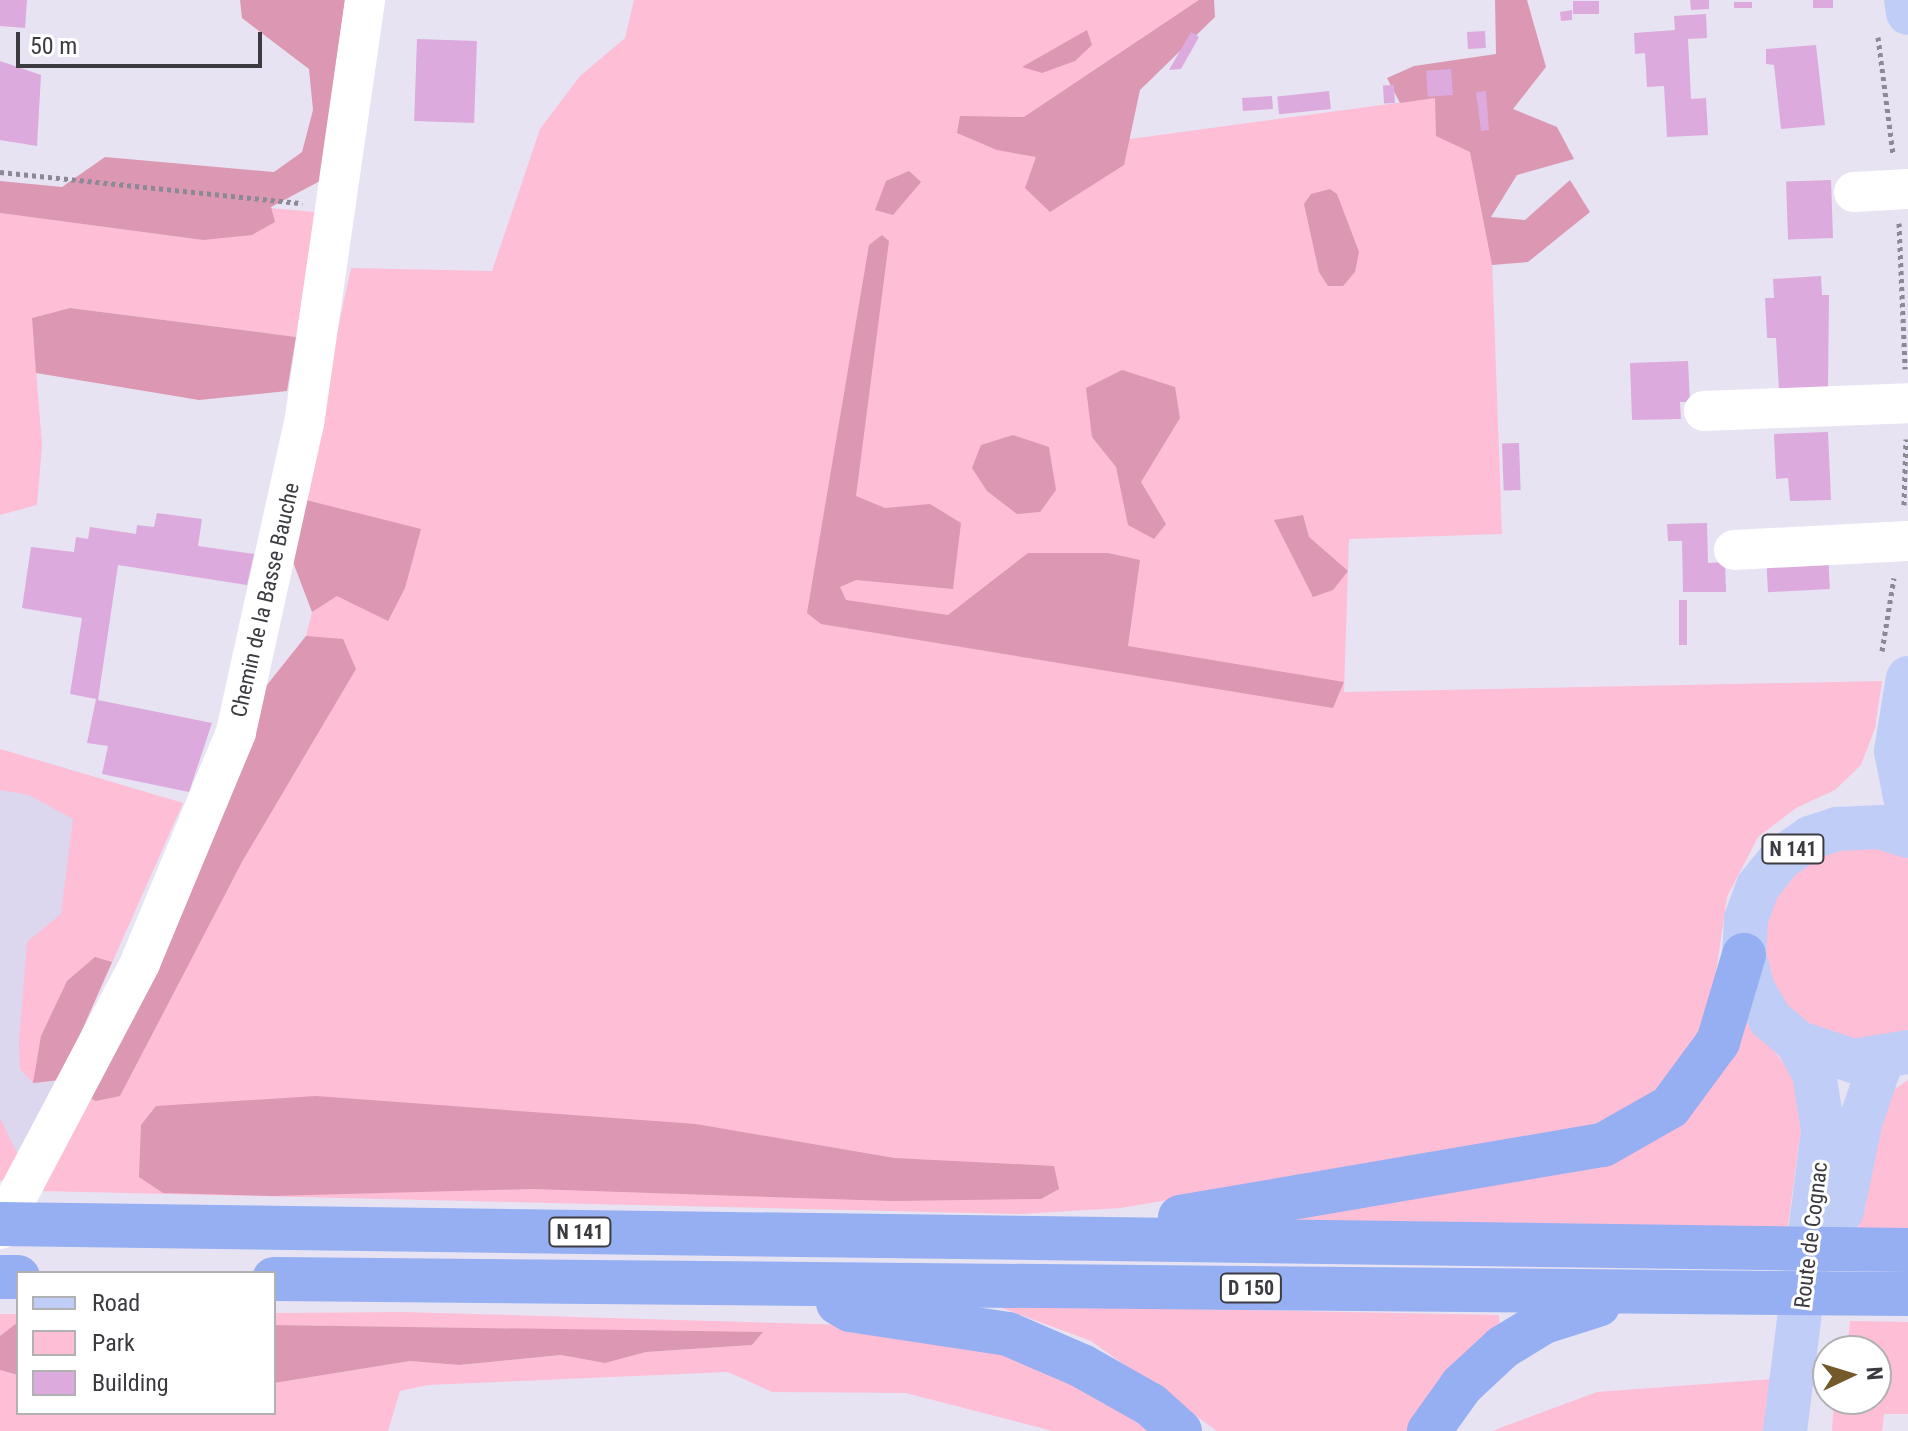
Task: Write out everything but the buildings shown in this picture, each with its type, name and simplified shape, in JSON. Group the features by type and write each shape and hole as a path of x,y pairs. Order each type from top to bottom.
{"highway":[{"path":"1074,1236 1603,1145 1670,1107 1718,1042 1744,955"},
{"name":"N 141","path":"0,1226 1074,1236"},
{"name":"D 150","path":"1074,1236 1908,1250"},
{"path":"276,1279 805,1284 850,1310 1008,1334 1082,1366 1151,1405 1180,1431"},
{"name":"D 150","path":"805,1284 1908,1294"},
{"path":"1429,1431 1462,1385 1503,1347 1544,1322 1596,1305 1698,1293"}],"main road":[{"path":"1906,0 1908,13"},
{"path":"1837,829 1867,802 1896,751 1908,678"},
{"path":"1896,751 1908,812"},
{"name":"N 141","path":"1895,1056 1823,1056 1797,1042 1770,1019 1753,989 1744,955 1746,919 1758,886 1781,858 1810,838 1837,829 1880,827 1908,836"},
{"name":"Route de Cognac","path":"1785,1431 1808,1365 1832,1187 1814,1073 1797,1042"},
{"name":"Route de Cognac","path":"1832,1187 1895,1056"},
{"name":"Route de Cognac","path":"1808,1365 1815,1431"}],"street":[{"name":"Chemin de la Basse Bauche","path":"0,1226 140,963 236,732 304,424 365,0"},
{"path":"1854,192 1908,189"},
{"path":"1704,411 1908,403"},
{"path":"1734,550 1908,541"}],"path":[{"path":"0,172 334,206"}],"shaded area":[{"path":"240,0 345,0 320,181 271,207 275,222 252,235 203,240 0,213 0,181 62,187 105,157 274,172 302,152 313,110 309,69 242,18"},
{"path":"1199,0 1214,0 1215,17 1140,90 1124,165 1050,212 1025,188 1036,157 997,150 957,133 960,116 1024,117"},
{"path":"1495,0 1527,0 1546,67 1513,109 1557,127 1574,159 1517,175 1491,217 1525,220 1570,180 1590,212 1528,262 1492,265 1470,152 1436,136 1435,98 1400,103 1387,78 1414,66 1496,54"},
{"path":"1087,30 1092,45 1075,61 1042,73 1022,67"},
{"path":"909,171 921,182 893,215 875,210 886,181"},
{"path":"1330,189 1337,194 1359,252 1355,272 1343,286 1328,286 1319,272 1304,204 1311,194"},
{"path":"882,235 889,241 856,496 885,508 930,504 961,523 953,589 856,580 840,587 846,600 948,615 1028,553 1108,553 1140,560 1128,646 1344,682 1333,708 821,624 807,613 869,245"},
{"path":"70,308 296,337 287,391 199,400 36,373 32,318"},
{"path":"1122,370 1175,387 1180,418 1141,482 1166,524 1154,539 1128,525 1116,467 1092,437 1086,388"},
{"path":"1013,435 1049,447 1056,490 1040,512 1017,514 987,491 972,468 981,445"},
{"path":"302,499 421,529 405,588 388,621 337,596 312,612 290,554"},
{"path":"1303,515 1309,537 1348,571 1333,590 1313,597 1274,520"},
{"path":"306,636 343,639 356,669 243,860 120,1096 96,1101 83,1095 267,685"},
{"path":"0,749 183,803 22,1163 0,1132"},
{"path":"95,957 112,962 60,1080 33,1083 41,1036 67,981"},
{"path":"316,1096 696,1124 894,1158 1054,1166 1059,1189 1041,1199 892,1201 533,1189 272,1196 163,1193 139,1177 141,1125 156,1106"},
{"path":"16,1324 16,1374 0,1370 0,1336"},
{"path":"276,1325 763,1332 752,1345 646,1352 605,1363 561,1355 459,1365 410,1361 276,1383"}],"green space":[{"path":"634,0 1199,0 1125,73 1130,139 1486,91 1502,534 1349,539 1344,692 1882,681 1875,728 1861,765 1835,790 1796,808 1758,837 1727,897 1713,993 1698,1034 1663,1083 1639,1103 1582,1130 1121,1208 1021,1214 40,1191 267,685 306,636 312,612 290,554 351,268 492,271 540,129 580,76 625,38"},
{"path":"270,208 315,212 296,337 70,308 32,318 42,446 37,505 0,515 0,213 203,240"},
{"path":"0,749 183,803 60,1080 33,1083 20,1069 19,1042 27,942 61,914 73,819 29,795 0,790"},
{"path":"1852,844 1908,854 1908,1035 1846,1044 1790,1012 1772,985 1764,954 1766,921 1778,893 1797,869 1823,852"},
{"path":"1743,1005 1797,1083 1802,1121 1787,1233 1267,1227 1270,1216 1596,1161"},
{"path":"1908,1080 1908,1234 1858,1234 1864,1177 1889,1093"},
{"path":"0,1118 22,1163 10,1178 0,1181"},
{"path":"994,1305 1499,1315 1500,1330 1418,1431 1217,1431 1091,1341"},
{"path":"404,1312 887,1326 970,1338 1066,1372 1156,1431 1053,1431 906,1393 772,1392 728,1372 428,1385 400,1391 388,1431 0,1431 0,1370 16,1374 16,1415 276,1415 276,1383 410,1361 459,1365 561,1355 605,1363 646,1352 752,1345 762,1333 276,1325 276,1313"},
{"path":"0,1314 16,1314 16,1324 0,1336"},
{"path":"1850,1321 1908,1322 1908,1414 1892,1414 1892,1335 1849,1335"},
{"path":"1773,1379 1765,1431 1492,1431 1597,1392"},
{"path":"1833,1415 1884,1415 1882,1431 1832,1431"}]}
